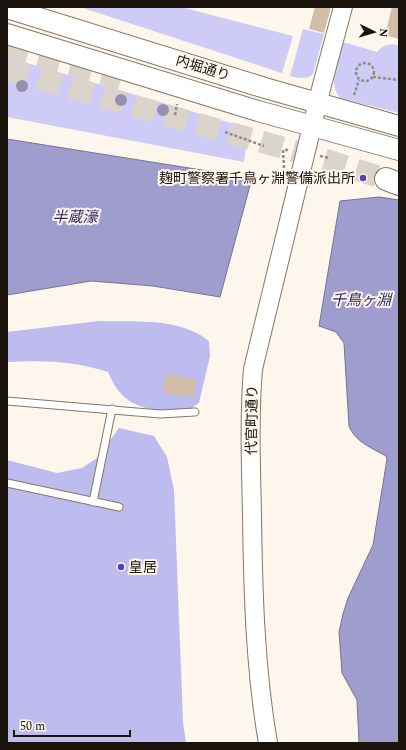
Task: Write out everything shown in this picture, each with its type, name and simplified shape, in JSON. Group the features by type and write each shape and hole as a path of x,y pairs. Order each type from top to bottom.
{"main road":[{"name":"内堀通り","path":"7,8 318,103 399,126"},
{"name":"内堀通り","path":"7,34 313,126 399,150"}],"street":[{"name":"代官町通り","path":"268,743 258,664 254,601 250,409 252,380 255,358 318,103 344,7"}],"lane":[{"path":"7,401 160,414 196,412"},
{"path":"93,502 112,409"},
{"path":"7,483 119,507"}],"path":[{"path":"354,95 359,80 355,72 358,66 363,63 369,64 373,68 372,77"},
{"path":"359,80 368,80 372,77 399,80"},
{"path":"176,115 178,104"},
{"path":"225,132 264,146"}],"shaded area":[{"path":"80,7 181,7 293,36 282,73"},
{"path":"303,29 324,34 313,74 302,78 290,76"},
{"path":"343,42 377,52 387,45 393,44 399,46 399,113 340,98 334,85 334,78 336,64"},
{"path":"7,57 248,128 244,162 7,117"},
{"path":"99,321 142,321 171,324 197,333 209,341 210,356 199,403 183,414 158,411 137,405 129,400 114,384 108,372 96,368 58,362 7,362 7,332"},
{"path":"119,428 154,436 167,457 174,490 183,722 186,743 7,743 7,460 57,473 82,468 97,458"}],"water":[{"name":"半蔵濠","path":"7,139 252,178 220,297 153,286 91,281 7,295"},
{"name":"千鳥ヶ淵","path":"379,197 399,200 399,743 359,743 357,700 342,673 339,632 348,598 373,545 387,459 386,456 360,440 352,432 349,426 344,343 336,332 319,326 340,201"}],"building":[{"path":"315,7 331,7 324,33 309,29"},
{"path":"392,7 399,7 399,39 385,35"},
{"path":"166,374 196,379 194,397 163,393"}],"tunnel":[{"path":"7,47 121,79"},
{"path":"7,70 326,160 386,179"}],"place":[{"name":"麹町警察署千鳥ヶ淵警備派出所","path":"363,178"},
{"name":"皇居","path":"121,567"}]}
